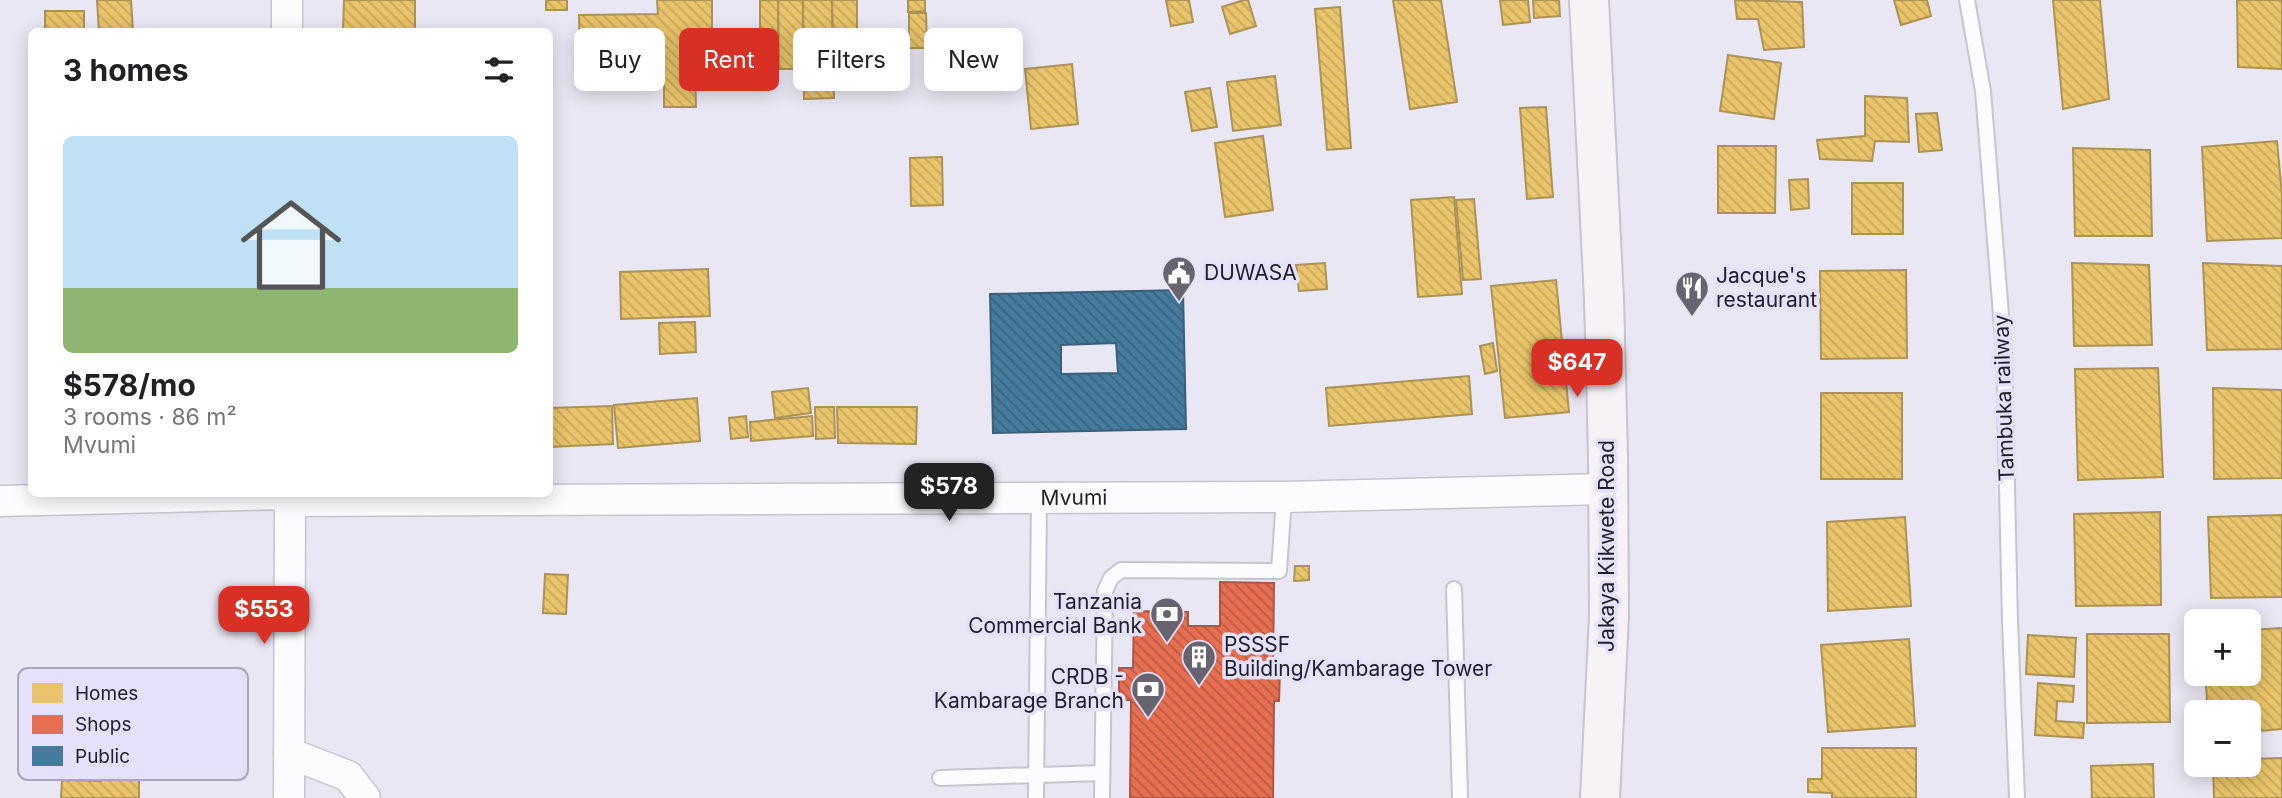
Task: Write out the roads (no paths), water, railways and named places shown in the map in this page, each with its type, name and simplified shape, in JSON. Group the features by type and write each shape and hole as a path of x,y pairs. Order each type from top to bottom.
{"main road":[{"name":"Jakaya Kikwete Road","path":"1589,0 1604,299 1608,489 1609,616 1600,798"}],"street":[{"path":"287,0 287,28"},
{"name":"Mvumi","path":"553,497 1039,498 1608,489"},
{"name":"Mvumi","path":"0,501 231,497"},
{"path":"289,497 289,798"},
{"path":"289,753 348,776 365,798"}],"lane":[{"name":"Tambuka railway","path":"1967,0 1983,91 2004,352 2017,798"},
{"path":"1102,798 1105,591 1111,578 1121,570 1279,571 1284,496"},
{"path":"1036,798 1039,498"},
{"path":"1454,589 1460,798"},
{"path":"940,778 1102,772"}],"place":[{"name":"DUWASA","path":"1179,303"},
{"name":"Jacque's restaurant","path":"1692,318"},
{"name":"Tanzania Commercial Bank","path":"1167,644"},
{"name":"PSSSF Building/Kambarage Tower","path":"1199,687"},
{"name":"CRDB - Kambarage Branch","path":"1148,719"}]}
